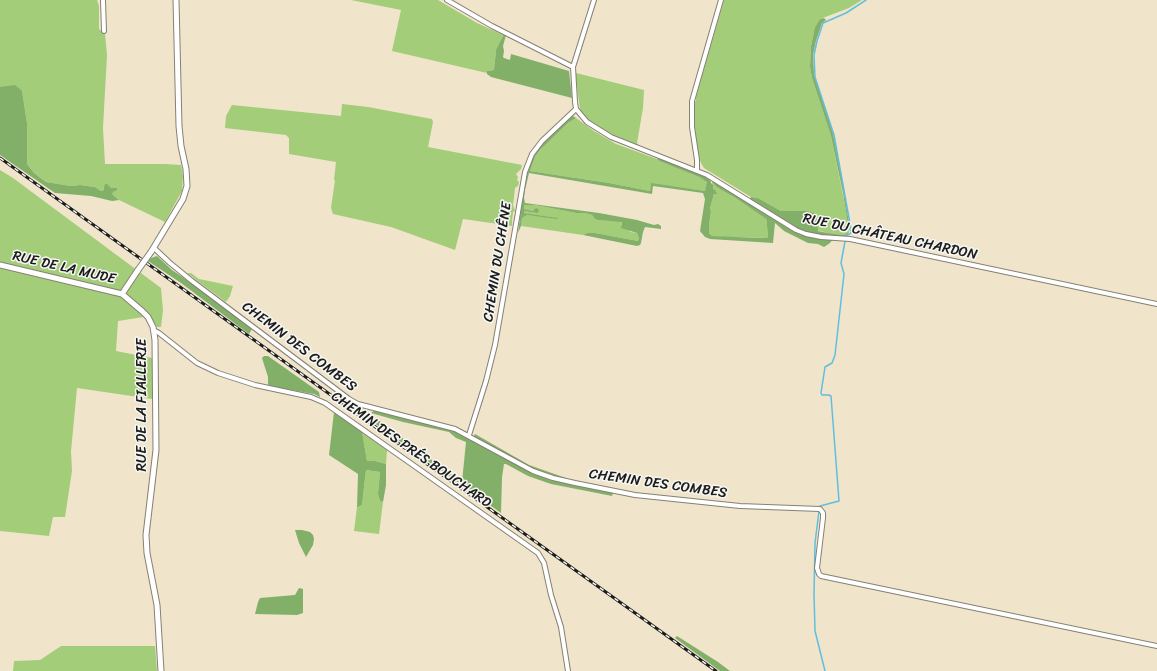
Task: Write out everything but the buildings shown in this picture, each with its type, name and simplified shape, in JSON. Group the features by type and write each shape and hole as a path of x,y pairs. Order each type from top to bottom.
{"street":[{"path":"103,0 104,31"},
{"path":"122,294 152,250 183,199 187,186 179,126 176,0"},
{"path":"447,0 492,26 573,67"},
{"path":"576,109 573,67 594,0"},
{"path":"697,170 692,127 692,101 721,0"},
{"name":"RUE DU CHÂTEAU CHARDON","path":"576,109 587,122 611,137 628,145 697,170 713,178 801,233 846,239 1157,304"},
{"name":"CHEMIN DU CHÊNE","path":"469,435 485,386 494,351 525,172 532,154 542,141 576,109"},
{"name":"CHEMIN DES COMBES","path":"152,250 354,402 364,406 440,424 469,435 533,471 553,478 575,483 635,495 740,506 820,509 824,518 817,568 821,576 1157,646"},
{"name":"RUE DE LA MUDE","path":"0,265 122,294"},
{"name":"RUE DE LA FIALLERIE","path":"122,294 138,306 148,317 154,331 156,450 146,535 147,553 156,605 161,671"},
{"name":"CHEMIN DES PRÉS BOUCHARD","path":"154,331 159,333 197,363 213,371 255,385 311,397 325,403 538,553 544,563 551,595 561,627 568,671"}],"green space":[{"path":"0,0 97,0 99,6 99,29 105,34 107,55 103,128 105,164 181,165 183,176 182,191 165,222 119,200 112,194 111,188 104,187 103,191 101,191 95,187 80,185 71,186 46,182 34,173 27,164 27,123 22,91 0,87"},
{"path":"351,0 438,0 477,23 503,35 496,50 494,70 487,71 487,73 392,51 401,10"},
{"path":"724,0 862,0 849,8 820,19 815,27 811,46 810,67 812,78 831,136 849,231 846,234 842,235 817,230 817,218 794,212 781,211 758,198 751,197 704,168 701,163 698,155 695,135 694,102 696,101 696,96"},
{"path":"824,18 826,20 822,23 813,55 814,74 833,133 841,173 850,229 848,234 843,237 810,234 800,230 750,199 751,197 758,198 781,211 806,211 814,213 817,218 818,231 842,235 849,231 831,136 812,78 810,67 811,46 815,27 820,19"},
{"path":"504,34 506,35 503,46 504,58 510,60 511,54 569,71 572,98 491,77 487,74 487,71 494,70 496,50"},
{"path":"576,73 644,90 643,108 637,143 639,147 613,136 588,120 580,109"},
{"path":"15,85 22,91 27,123 27,164 34,173 46,182 71,186 80,185 95,187 101,191 103,191 105,184 107,184 111,188 117,188 117,190 112,194 119,200 112,201 91,196 55,193 0,155 0,87"},
{"path":"342,104 368,107 432,119 433,122 428,147 522,165 521,169 516,174 519,182 518,186 515,188 513,205 515,211 513,212 512,226 463,219 455,250 391,227 333,214 331,208 336,162 289,154 289,138 286,135 225,128 226,116 232,105 341,116"},
{"path":"573,116 576,118 568,123 540,150 535,157 530,171 650,191 651,183 705,191 707,182 699,177 660,161 657,159 658,158 710,178 713,189 717,194 714,194 710,208 709,233 712,236 767,238 768,236 766,219 717,187 712,182 713,180 801,235 833,239 824,247 818,244 808,243 784,231 775,223 773,243 710,239 705,237 700,231 705,199 703,193 653,186 652,194 529,173 525,190 525,203 599,213 637,220 654,225 658,224 661,226 661,229 645,227 641,243 637,246 583,235 587,233 595,233 638,241 639,238 637,233 621,228 622,222 598,220 592,215 585,213 576,213 535,205 524,205 524,209 533,211 536,208 539,211 537,213 524,211 524,213 558,218 527,215 522,218 518,233 525,180 533,158 541,145 570,117"},
{"path":"576,118 616,144 657,159 708,182 705,191 651,184 650,191 530,171 535,157 540,150 568,123"},
{"path":"0,170 13,178 161,288 163,310 161,327 157,327 150,316 118,321 116,351 152,358 153,391 159,391 159,400 77,388 71,451 72,471 65,517 53,517 49,536 0,531"},
{"path":"712,182 766,219 767,238 712,236 709,233 710,208 714,194 716,194 713,189"},
{"path":"524,205 535,205 576,213 585,213 592,215 598,220 622,222 621,225 631,232 637,233 639,238 638,241 595,233 587,233 583,235 521,226 522,218 527,215 557,218 523,213 524,211 537,213 524,209"},
{"path":"157,256 172,270 252,329 249,334 181,283 148,261"},
{"path":"187,273 191,273 199,279 233,286 230,296 226,302"},
{"path":"264,356 268,356 319,392 320,397 314,394 269,386 268,377 262,358"},
{"path":"375,410 451,429 472,440 475,434 529,465 566,478 565,483 613,493 612,496 551,484 528,476 504,464 502,477 501,513 367,418 369,415 378,420 462,482 466,442 456,438 449,432 371,413"},
{"path":"334,412 362,432 367,461 375,461 386,464 386,485 383,502 380,501 378,494 380,472 366,470 362,505 357,507 358,474 329,455"},
{"path":"362,432 387,450 386,464 375,461 367,461"},
{"path":"366,470 380,472 378,494 380,501 383,502 379,534 354,531 357,507 362,505"},
{"path":"295,530 310,532 313,535 313,545 306,557 299,543"},
{"path":"299,588 303,589 303,613 297,615 255,614 260,598 295,595"},
{"path":"677,636 730,671 720,671 675,638"},
{"path":"61,646 155,646 157,671 13,671 14,661 40,660"}],"waterway":[{"path":"820,506 839,501 831,396 822,395 821,393 825,367 832,363 835,355 844,274 841,263 846,236 851,233 851,229 834,135 815,77 814,55 823,23 846,13 866,0"},
{"path":"819,511 815,543 815,631 825,671"}],"railway":[{"path":"0,158 716,671"}]}
